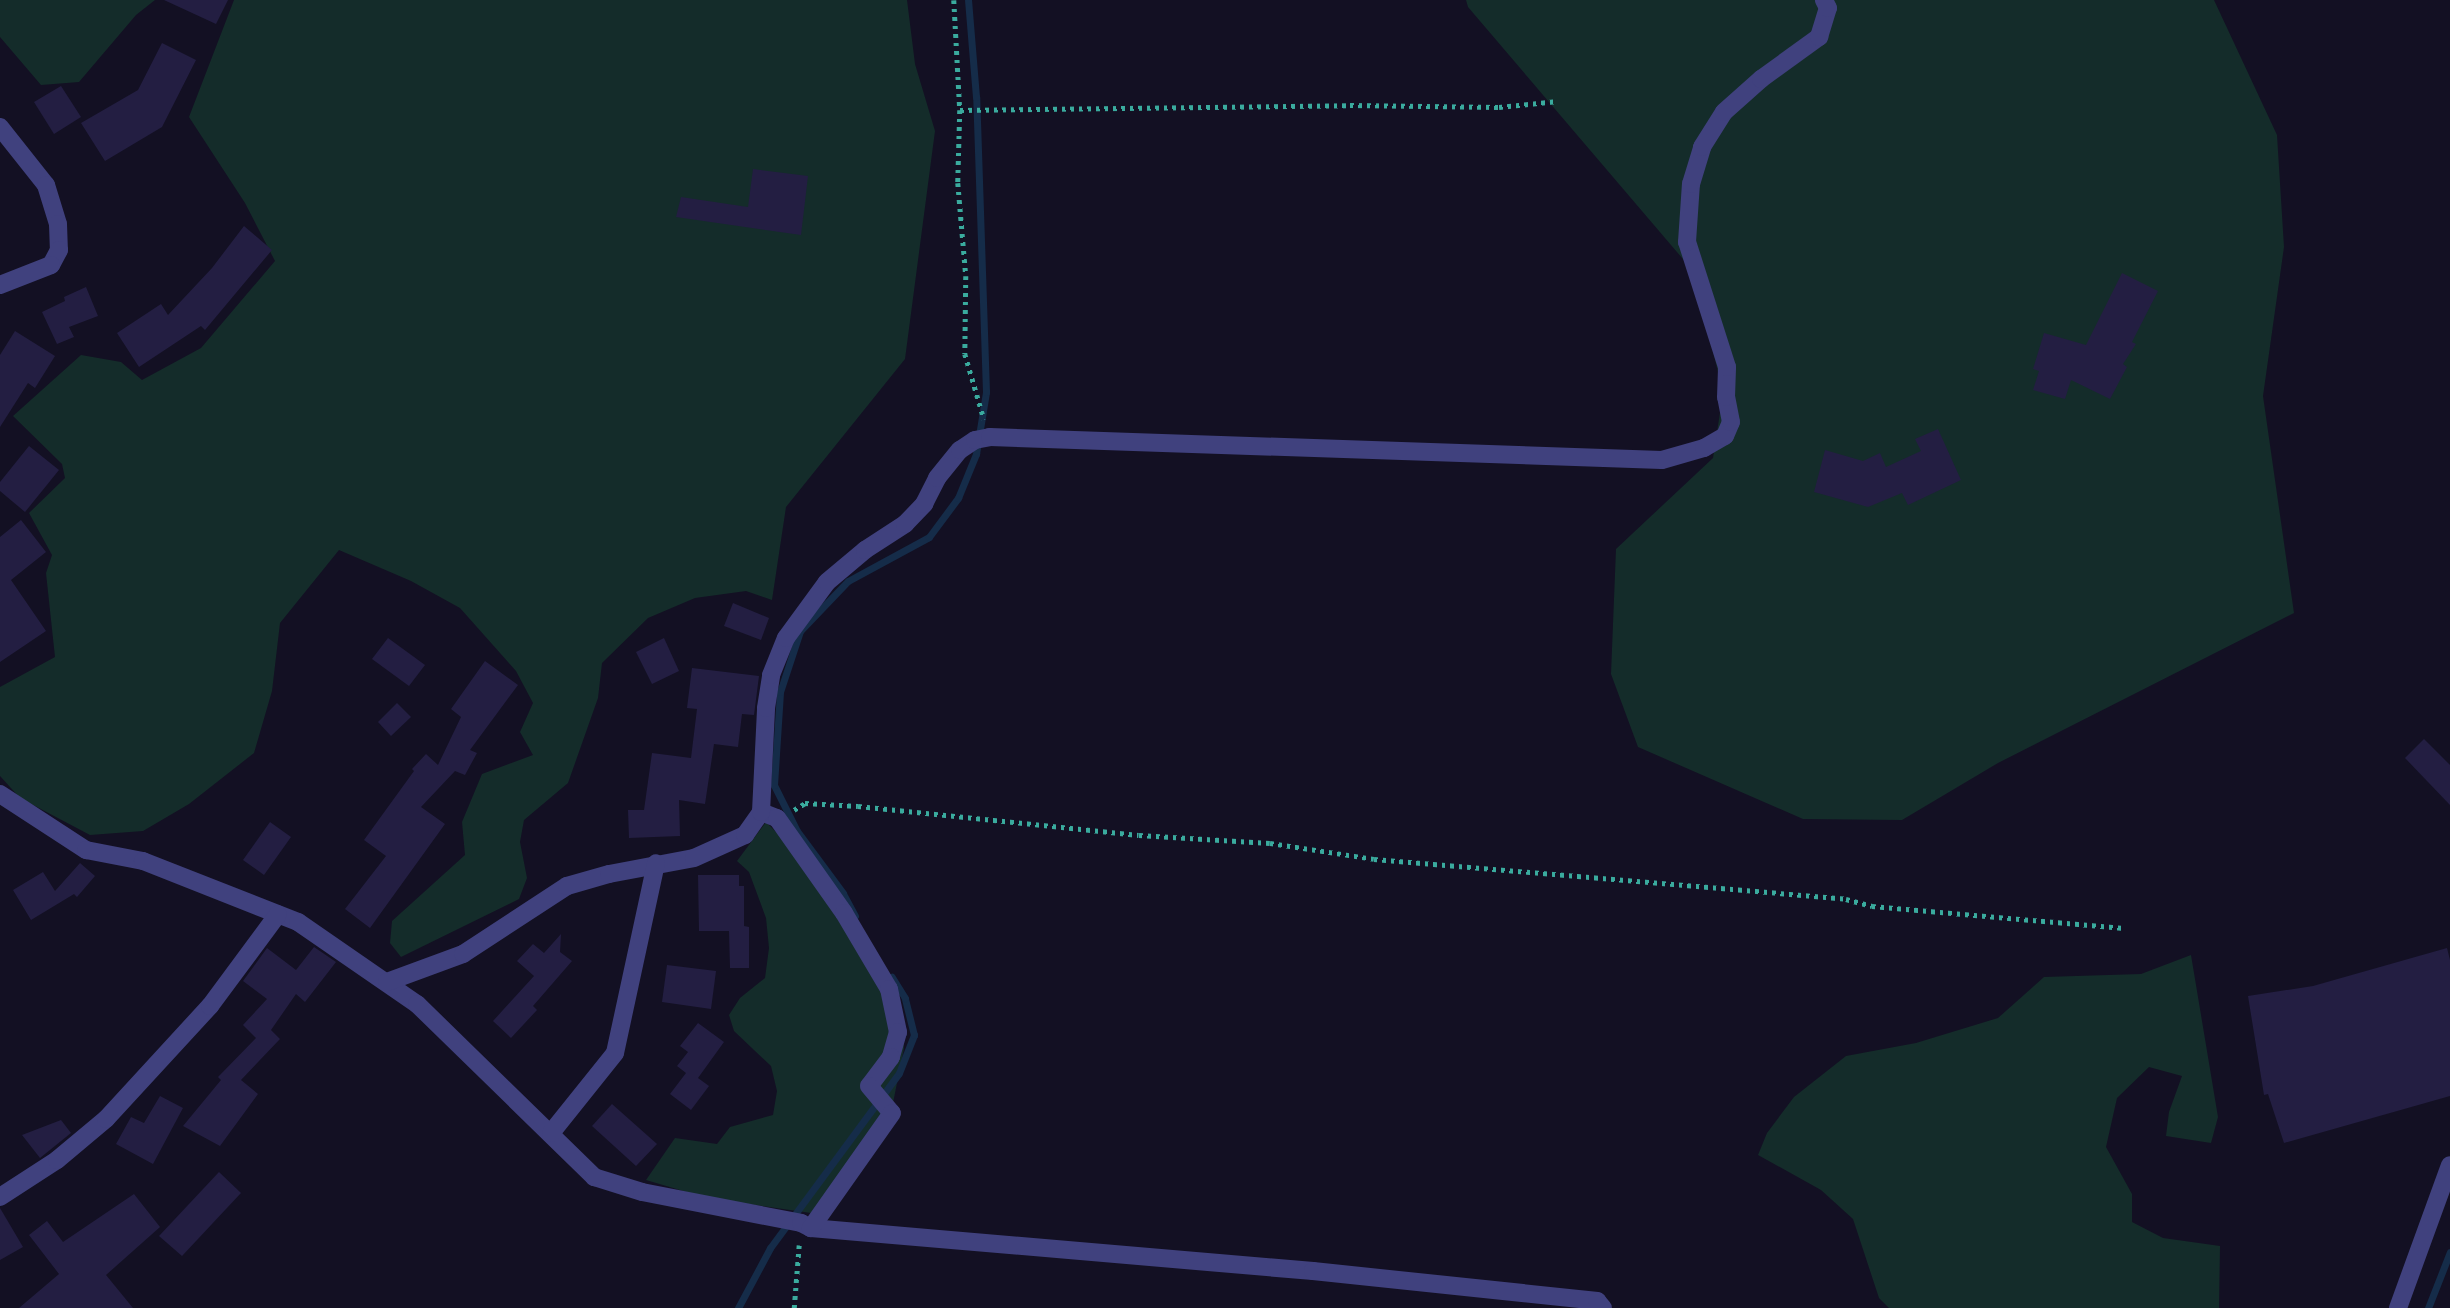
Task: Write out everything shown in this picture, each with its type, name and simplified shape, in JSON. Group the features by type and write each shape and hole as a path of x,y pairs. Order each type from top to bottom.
{"street":[{"path":"387,982 463,954 567,886 656,863 694,858 723,848 745,835 761,812 766,708 771,675 786,638 827,582 865,550 905,524 924,504 937,478 960,450 975,440 990,437 1662,460 1704,448 1725,436 1731,422 1726,397 1727,367 1688,242 1691,184 1702,147 1724,112 1761,79 1819,37 1828,8 1824,0"},
{"path":"0,127 46,185 58,224 59,250 51,265 0,285"},
{"path":"0,794 86,850 144,861 298,922 417,1004 594,1177 642,1192 806,1225 1313,1271 1597,1301 1603,1308"},
{"path":"761,812 778,818 844,913 889,989 898,1032 891,1057 869,1086 892,1113 806,1225"},
{"path":"551,1133 615,1053 656,863"},
{"path":"0,1197 57,1160 106,1119 211,1006 278,914"},
{"path":"2398,1308 2450,1164"}],"path":[{"path":"954,0 960,110 958,183 966,276 965,354 990,437"},
{"path":"960,110 1350,105 1499,107 1558,101"},
{"path":"805,803 1139,835 1270,843 1374,859 1846,899 1872,906 2124,928"},
{"path":"794,1308 806,1225"}],"green space":[{"path":"0,0 155,0 136,15 79,82 41,85 0,37"},
{"path":"234,0 907,0 915,64 935,131 905,359 786,507 772,600 746,591 695,598 648,618 602,663 598,698 568,783 524,820 520,842 527,878 519,899 401,957 390,943 392,921 465,855 462,822 482,774 533,755 520,732 533,703 516,671 460,608 411,581 339,550 280,623 272,691 254,753 189,804 143,831 90,835 20,798 0,776 0,687 55,657 46,573 52,555 29,513 65,478 62,464 13,416 81,355 121,362 142,380 201,348 275,261 245,203 189,117"},
{"path":"1466,0 2214,0 2277,135 2284,247 2263,396 2294,613 1998,763 1902,820 1803,819 1638,747 1611,674 1616,549 1713,458 1723,393 1694,272 1468,7"},
{"path":"766,822 787,843 900,1013 904,1048 893,1103 811,1213 707,1198 646,1180 675,1138 717,1144 730,1127 773,1115 777,1091 771,1066 734,1031 729,1015 740,998 765,978 769,948 766,918 749,872 737,861"},
{"path":"2191,955 2218,1117 2211,1143 2166,1136 2169,1112 2182,1076 2149,1067 2117,1098 2106,1147 2132,1194 2132,1222 2163,1238 2220,1246 2219,1308 1889,1308 1879,1298 1853,1219 1821,1190 1758,1155 1767,1133 1794,1097 1846,1056 1916,1043 1998,1018 2044,977 2141,974"}],"building":[{"path":"164,0 228,0 216,24"},
{"path":"162,43 196,60 162,127 105,161 81,123 138,90"},
{"path":"61,86 81,117 54,134 34,102"},
{"path":"753,169 808,176 801,235 676,217 681,197 748,207"},
{"path":"244,226 272,250 205,330 201,326 139,367 117,333 161,304 168,315 212,268"},
{"path":"2122,273 2158,291 2132,342 2136,344 2123,364 2127,367 2110,399 2071,380 2065,399 2033,390 2039,371 2033,369 2044,333 2086,345"},
{"path":"86,287 98,316 69,327 74,337 57,344 42,312 65,301 64,297"},
{"path":"15,331 55,356 35,388 28,383 0,427 0,355"},
{"path":"1938,429 1961,480 1908,505 1902,493 1868,507 1814,492 1825,450 1863,461 1880,453 1886,467 1921,451 1915,439"},
{"path":"29,446 59,470 25,512 0,491 0,482"},
{"path":"21,520 46,552 11,580 46,631 0,662 0,537"},
{"path":"733,603 769,618 761,640 724,626"},
{"path":"388,638 425,665 409,686 372,659"},
{"path":"664,638 679,671 652,684 636,652"},
{"path":"485,661 518,685 470,750 477,753 465,775 455,771 421,807 445,824 370,928 345,909 386,856 364,840 414,771 412,769 426,754 438,765 461,717 451,709"},
{"path":"692,668 759,676 754,715 742,714 738,747 714,744 705,804 679,800 680,836 629,838 628,810 644,810 652,753 691,758 697,709 687,708"},
{"path":"397,703 411,717 391,736 378,722"},
{"path":"2424,739 2450,765 2450,805 2405,758"},
{"path":"270,822 291,837 264,875 243,860"},
{"path":"80,863 95,876 77,897 74,894 31,920 13,890 43,872 55,891"},
{"path":"698,875 739,875 739,886 744,886 744,926 749,927 749,968 730,968 729,931 699,931"},
{"path":"561,934 560,952 572,961 533,1006 537,1010 511,1038 493,1021 534,976 517,961 533,944 544,953"},
{"path":"314,947 336,962 305,1002 296,994 271,1030 280,1039 241,1080 258,1094 220,1146 183,1126 221,1080 218,1077 256,1038 243,1025 267,999 243,981 267,948 296,970"},
{"path":"2447,948 2450,960 2450,1096 2284,1143 2268,1094 2264,1095 2248,996 2313,986"},
{"path":"667,965 716,971 711,1009 662,1002"},
{"path":"698,1023 724,1042 698,1078 709,1086 691,1110 670,1094 686,1073 677,1066 688,1052 680,1046"},
{"path":"160,1096 183,1108 153,1164 116,1144 131,1117 144,1123"},
{"path":"612,1104 657,1144 636,1166 592,1126"},
{"path":"61,1120 71,1133 40,1158 22,1135"},
{"path":"219,1172 241,1193 182,1256 159,1236"},
{"path":"134,1194 160,1227 106,1275 133,1308 19,1308 59,1274 29,1235 47,1221 63,1242"},
{"path":"0,1208 23,1247 0,1260"}],"waterway":[{"path":"855,916 843,893 797,831 774,785 780,692 800,631 848,581 929,537 958,498 976,454 986,392 976,97 968,0"},
{"path":"738,1308 770,1248 899,1073 914,1035 905,998 892,977"},
{"path":"2428,1308 2450,1252"}]}
